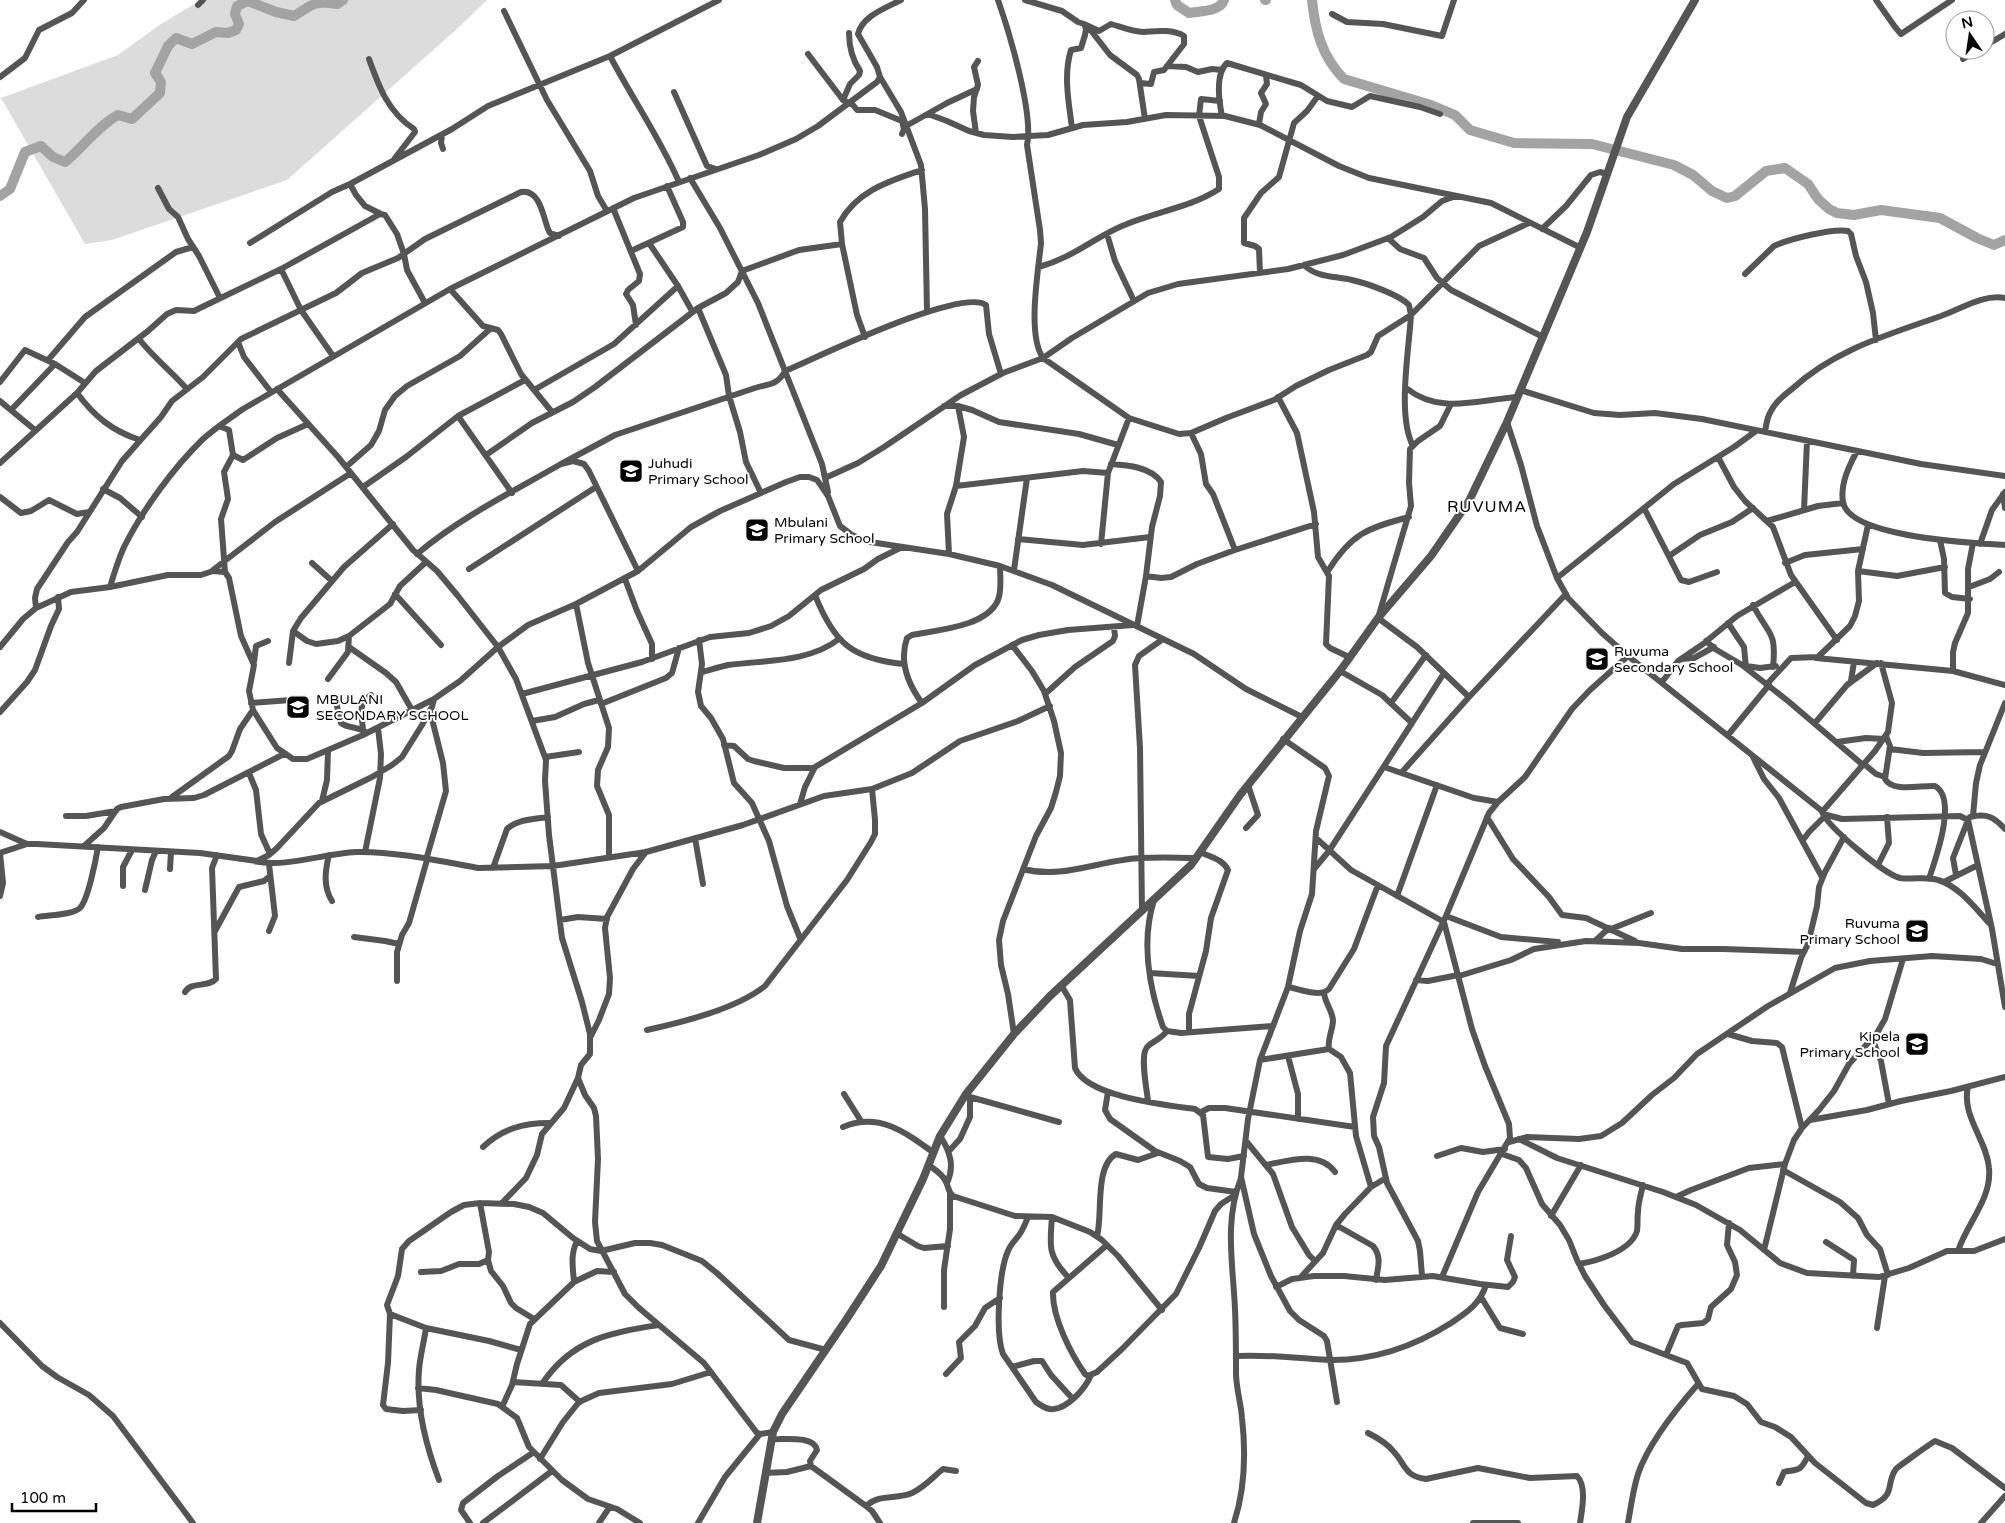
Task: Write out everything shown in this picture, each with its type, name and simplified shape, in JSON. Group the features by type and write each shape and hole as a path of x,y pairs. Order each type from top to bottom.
{"street":[{"path":"0,77 25,58 39,30 72,13 84,0"},
{"path":"198,5 203,0"},
{"path":"250,243 332,192 442,135 488,106 610,56 719,0"},
{"path":"900,0 874,14 859,28 858,34 901,112 922,170 926,209 927,311"},
{"path":"998,0 1020,80 1029,136 1026,145 1040,230 1034,327 1037,346 1043,358 1129,418 1180,434 1192,433 1278,397 1329,370 1367,355 1378,336 1411,315 1479,246 1530,223"},
{"path":"1025,0 1062,11 1078,22 1099,31 1111,24 1142,32 1152,30 1180,33 1184,36 1184,44 1168,66 1164,70 1154,72 1151,84 1140,83"},
{"path":"1332,14 1347,22 1383,24 1442,36 1454,0"},
{"path":"757,1523 772,1435 782,1414 881,1266 929,1165 940,1136 968,1095 1014,1034 1061,986 1154,900 1198,855 1283,739 1340,671 1378,618 1431,556 1469,501 1507,422 1581,248 1627,117 1695,0"},
{"path":"1876,0 1901,34 1952,0"},
{"path":"504,11 539,84 590,171 598,196 610,210 631,250 640,278 626,294 633,305 636,325"},
{"path":"1072,128 1068,98 1068,62 1071,50 1081,48 1086,28 1084,24"},
{"path":"1084,24 1110,55 1137,75 1140,83 1145,119"},
{"path":"846,102 850,84 859,75 860,71 853,60 849,43 850,33"},
{"path":"841,37 849,43"},
{"path":"808,54 846,102 853,105 857,110 875,110 902,121 904,129 902,134"},
{"path":"610,56 670,161 679,182"},
{"path":"369,59 380,90 393,112 415,132 392,161"},
{"path":"976,132 974,97 978,85 974,67 978,61"},
{"path":"1222,116 1220,102 1222,70 1227,63 1301,85 1326,101 1352,107 1370,96 1420,107 1440,114"},
{"path":"1168,66 1186,67 1198,72 1212,69 1222,70"},
{"path":"1259,124 1261,112 1266,104 1261,93 1267,84 1266,76"},
{"path":"110,587 123,548 165,483 202,440 219,426 333,356 450,289 647,192 780,147 818,126 846,102 877,82 880,77"},
{"path":"906,126 977,89"},
{"path":"674,92 706,166 717,169"},
{"path":"1260,273 1259,249 1243,242 1244,218 1261,193 1279,176 1294,123 1308,111 1318,96"},
{"path":"1039,267 1075,254 1107,234 1135,221 1186,205 1218,189 1219,177 1199,116 1201,99 1220,102"},
{"path":"928,114 976,132 998,136 1048,135 1083,125 1166,115 1222,116 1259,124 1339,166 1369,178 1491,204 1581,248"},
{"path":"442,135 441,143 443,150"},
{"path":"865,337 856,315 842,244 840,222 854,203 882,183 922,170"},
{"path":"1542,229 1566,206 1591,175 1600,172 1607,174"},
{"path":"690,178 720,228 758,303 822,464 828,496 840,526 852,535 870,542 949,554 1014,570 1052,584 1194,654 1246,689 1302,718"},
{"path":"350,184 365,206 385,215 390,221 404,254 407,270 425,303"},
{"path":"631,250 683,225 667,186"},
{"path":"158,188 169,209 178,217 220,298"},
{"path":"36,608 34,598 37,590 122,461 172,401 203,377 247,335 336,293 362,273 404,254 425,239 524,191 530,192 538,202 550,233 559,236"},
{"path":"825,478 858,463 942,407 1000,374 1043,358 1072,338 1158,289 1178,284 1304,265 1343,255 1388,238 1423,218 1442,201 1456,196"},
{"path":"0,463 77,393 84,383 102,366 170,312 196,310 280,269 382,214"},
{"path":"1745,274 1774,246 1780,243 1815,234 1848,231 1851,234 1856,256 1866,282 1873,313 1876,340"},
{"path":"1107,234 1115,261 1134,301"},
{"path":"1388,238 1400,250 1424,258 1442,283 1465,298 1543,337"},
{"path":"649,243 695,309 726,375 729,398 740,432 746,462 761,493"},
{"path":"486,455 532,423 595,387 695,309 734,288 742,271 799,250 842,244"},
{"path":"48,360 89,313 176,252 193,247"},
{"path":"1304,265 1314,272 1368,284 1396,297 1408,303 1411,315 1406,388 1407,430 1413,446 1409,460 1411,506 1378,618"},
{"path":"280,269 301,310 333,356"},
{"path":"534,390 614,344 678,286"},
{"path":"450,289 476,320 490,329 498,330 521,374 552,412"},
{"path":"1765,432 1767,420 1774,406 1806,375 1821,364 1876,340 1958,310 1984,298 1992,296 2005,298"},
{"path":"417,554 466,518 584,450 615,435 777,382 785,371 927,311 963,303 984,303 987,307 992,349 1000,374"},
{"path":"213,571 275,522 349,470 371,445 379,431 385,410 395,396 420,378 460,356 490,329"},
{"path":"138,339 152,355 171,371 186,390"},
{"path":"238,342 244,358 308,424 349,470 417,554 458,596 498,646 522,694 545,757 548,816 562,938 582,1002 590,1036 590,1054 581,1066 578,1078 564,1108 542,1134 537,1155 526,1178 502,1204"},
{"path":"0,382 25,350 48,360 84,383"},
{"path":"12,409 55,364"},
{"path":"363,487 406,457 458,416 526,380"},
{"path":"1406,388 1432,402 1451,404 1518,393 1594,412 1620,415 1655,413 1702,419 1921,464 2005,476"},
{"path":"77,393 95,416 103,422 118,432 140,440"},
{"path":"1278,397 1296,433 1316,524 1318,557 1328,571 1330,582 1326,642 1330,648 1349,657"},
{"path":"0,401 35,430"},
{"path":"1413,446 1440,426 1451,404"},
{"path":"942,407 958,406 998,422 1079,434 1118,444"},
{"path":"949,554 947,514 956,486 964,437 958,406"},
{"path":"458,416 512,493"},
{"path":"1101,544 1108,473 1129,418"},
{"path":"1507,422 1522,465 1537,526 1557,578 1566,594 1602,634 1823,814 1844,837 1890,874 1901,878 1938,879 1944,882 1963,897 1991,925"},
{"path":"234,455 243,460 277,438 308,424"},
{"path":"219,426 229,430 234,455 223,475 228,499 221,519 225,572 229,578 241,636 254,663"},
{"path":"1557,578 1674,484 1756,431"},
{"path":"1192,433 1201,454 1206,484 1213,494 1235,550"},
{"path":"1804,510 1807,441"},
{"path":"1857,451 1848,467 1843,503 1847,511 1854,518 1868,525 1940,540 2005,545"},
{"path":"1718,457 1744,501 1767,521 1776,534 1785,563 1795,582 1837,640"},
{"path":"561,464 573,461 584,464 638,571"},
{"path":"1111,464 1135,467 1155,476 1161,482 1160,496 1150,537 1146,576 1135,626"},
{"path":"956,486 1084,471 1108,473"},
{"path":"268,641 256,646 248,691 253,710 268,735 284,754 293,759 307,760 365,731 378,728 434,699 460,681 498,646 528,624 576,604 625,579 638,571 691,527 720,511 800,477 810,477 817,480 828,496"},
{"path":"1014,570 1027,478"},
{"path":"470,569 596,487"},
{"path":"103,489 120,498 142,517"},
{"path":"2004,493 2005,508"},
{"path":"1953,671 1953,652 1968,613 1970,599 1969,558 1992,510 2004,493"},
{"path":"0,497 21,513 32,511 48,500 77,514 89,512"},
{"path":"1767,521 1804,510 1843,503"},
{"path":"1644,508 1683,581 1690,582 1717,572"},
{"path":"1669,556 1700,535 1738,519 1753,508"},
{"path":"1328,571 1341,550 1349,543 1380,524 1409,517"},
{"path":"289,664 293,631 301,618 344,567 393,524"},
{"path":"1146,576 1172,577 1197,564 1235,550 1316,524"},
{"path":"1816,658 1824,653 1850,626 1858,609 1858,571 1868,525"},
{"path":"1018,539 1068,544 1101,544 1150,537"},
{"path":"1940,540 1945,567 1945,590 1947,596 1970,599"},
{"path":"522,694 590,674 652,659 699,640 749,633 771,626 788,616 815,595 902,547"},
{"path":"1785,563 1813,554 1863,549"},
{"path":"293,631 307,641 316,644 338,641 349,636 384,610 406,580 426,562"},
{"path":"312,563 332,581"},
{"path":"922,703 906,675 904,664 907,638 912,635 958,627 983,617 993,609 999,599 1000,566"},
{"path":"1858,571 1897,576 1945,567"},
{"path":"0,647 23,619 36,608 84,589 110,587 168,576 200,575 213,571 225,572"},
{"path":"1969,588 1990,580 1999,572"},
{"path":"625,579 636,611 652,644 652,659"},
{"path":"1662,682 1672,666 1728,623 1753,605 1795,582"},
{"path":"395,594 441,645"},
{"path":"1402,772 1469,697 1566,594"},
{"path":"815,595 825,620 839,639 850,648 878,661 904,664"},
{"path":"0,712 28,682 36,670 59,609 58,598"},
{"path":"576,604 590,674 609,728 608,747 598,770 597,786 609,815 609,857"},
{"path":"1753,605 1772,634 1775,650 1773,667"},
{"path":"1378,618 1426,655 1469,697"},
{"path":"1728,623 1744,647 1746,667"},
{"path":"724,745 734,746 748,759 754,761 784,768 814,768 922,703 968,669 1022,640 1056,631 1135,626"},
{"path":"1045,694 1075,667 1113,641 1115,636 1114,627"},
{"path":"328,679 344,659 349,647 349,636"},
{"path":"702,672 728,666 803,655 818,651 839,639"},
{"path":"1142,911 1140,748 1135,665 1139,656 1163,639"},
{"path":"699,640 702,672 698,692 701,706 720,733 734,783 752,803 769,841 787,906 800,938"},
{"path":"1706,641 1746,667 1872,771 1885,777"},
{"path":"1012,645 1032,671 1045,694 1058,734 1061,753 1060,776 1051,808 1038,831 1023,869 1003,920 999,940 1001,965 1008,994 1014,1034"},
{"path":"349,647 396,682 412,710"},
{"path":"1681,659 1694,658 1714,647"},
{"path":"532,720 555,716 584,704 600,702 666,678 672,673 679,648"},
{"path":"1391,703 1426,655"},
{"path":"1422,1276 1418,1241 1386,1178 1379,1147 1374,1136 1373,1117 1384,1083 1386,1046 1445,919 1487,817 1498,802 1525,777 1572,708 1628,656"},
{"path":"1728,735 1782,666 1794,657 1953,671 2005,685"},
{"path":"1851,681 1854,662"},
{"path":"1815,723 1851,681 1879,663"},
{"path":"1803,840 1885,738 1890,728 1892,703 1879,663"},
{"path":"1746,667 1782,666"},
{"path":"1340,671 1375,690 1412,723"},
{"path":"1314,869 1329,851 1444,672"},
{"path":"365,731 361,706 371,694"},
{"path":"253,861 262,859 270,854 322,801 380,772 402,757 430,711 434,699"},
{"path":"251,703 291,700 294,705"},
{"path":"336,702 338,718 345,726 365,731"},
{"path":"1956,875 1953,858 1969,818 1984,752 2005,702"},
{"path":"0,896 3,883 0,853 27,844 217,855 269,864 287,863 329,855 365,852 388,853 426,860 493,868 553,866 646,852 759,819 832,794 872,789 912,773 960,741 1018,721 1050,706"},
{"path":"172,798 229,756 240,729 253,710"},
{"path":"398,981 397,952 409,923 446,791 443,763 430,711"},
{"path":"365,852 380,772 381,754 378,728"},
{"path":"1838,742 1866,738 1885,738"},
{"path":"1885,738 1890,748 1885,777 1888,784 1902,787 1935,786 1942,793 1945,816 1937,855 1928,879"},
{"path":"1234,1523 1241,1496 1244,1451 1236,1374 1235,1309 1230,1248 1235,1193 1241,1177 1249,1112 1260,1060 1288,987 1300,931 1312,894 1316,838 1329,780 1325,768 1283,739"},
{"path":"1890,748 1923,753 1984,752"},
{"path":"322,801 327,780 328,751"},
{"path":"545,757 579,752"},
{"path":"84,846 104,828 121,807 172,798 194,798 204,795 284,754"},
{"path":"1753,757 1764,779 1779,798 1822,877"},
{"path":"1384,767 1480,800 1498,802"},
{"path":"800,804 805,787 814,768"},
{"path":"249,772 256,790 261,834 270,854"},
{"path":"1246,828 1258,815 1248,785"},
{"path":"1397,896 1437,785"},
{"path":"647,1030 705,1015 765,986 800,938 847,880 871,842 875,834 876,820 872,789"},
{"path":"66,816 86,816 116,811"},
{"path":"1823,814 1842,819 1945,816 1994,818 2005,829"},
{"path":"493,868 507,829 511,825 524,820 548,816"},
{"path":"1487,817 1513,859 1549,897 1562,915 1586,918 1639,943"},
{"path":"1878,865 1889,843 1887,817"},
{"path":"1969,818 1997,964 2002,977 2005,1007"},
{"path":"0,832 27,844"},
{"path":"1790,993 1808,944 1822,877 1844,837"},
{"path":"695,838 703,884"},
{"path":"1316,838 1351,870 1397,896 1445,919 1501,937 1567,943"},
{"path":"38,917 79,909 84,903 95,866 98,847"},
{"path":"123,886 122,867 132,850"},
{"path":"145,890 152,860 156,852"},
{"path":"170,869 172,852"},
{"path":"590,1036 599,1020 609,994 610,978 605,928 606,919 633,869 646,852"},
{"path":"185,992 190,986 215,982 212,864 217,855"},
{"path":"329,855 326,882 332,901"},
{"path":"1023,869 1056,873 1141,858 1198,855 1225,864 1228,870 1211,918 1206,951 1189,1014 1189,1032"},
{"path":"269,864 275,916 269,931"},
{"path":"1944,882 1978,865"},
{"path":"214,932 240,887 264,881 270,876"},
{"path":"1288,987 1324,993 1329,989 1354,949 1378,885"},
{"path":"1154,900 1148,918 1150,973 1163,1027 1167,1031 1180,1033 1272,1026"},
{"path":"1595,941 1610,929 1651,913"},
{"path":"560,920 578,917 606,919"},
{"path":"1445,919 1472,1029 1510,1128 1520,1138 1557,1158 1642,1185 1696,1205 1729,1223 1780,1263 1800,1271 1854,1276 1887,1276 1947,1252 1974,1251 2005,1239"},
{"path":"354,937 400,944"},
{"path":"1416,980 1428,981 1459,975 1508,961 1534,949 1567,943 1595,941 1639,943 1682,950 1724,949 1804,952"},
{"path":"1509,1142 1520,1138 1544,1137 1579,1140 1601,1136 1622,1123 1652,1095 1674,1078 1697,1054 1768,1006 1836,968 1870,961 1932,956 1961,956 1988,960 2005,968"},
{"path":"1764,1250 1784,1167 1802,1128 1834,1090 1849,1064 1885,1020 1903,959"},
{"path":"1150,973 1199,976"},
{"path":"1061,986 1070,1000 1074,1068 1077,1075 1108,1092 1195,1109 1201,1112 1204,1120 1208,1157 1228,1159 1244,1156"},
{"path":"1324,993 1325,1002 1331,1011 1333,1021 1328,1042 1329,1049"},
{"path":"1148,1101 1144,1071 1145,1050 1147,1046 1163,1037 1167,1031"},
{"path":"1728,1034 1752,1041 1777,1043 1782,1047 1802,1128"},
{"path":"1872,1038 1881,1061 1889,1104"},
{"path":"1260,1060 1329,1049 1341,1057 1350,1073 1355,1127 1360,1155 1371,1187"},
{"path":"1288,1056 1298,1094 1298,1119"},
{"path":"1810,1120 1968,1087 2005,1077"},
{"path":"578,1078 585,1095 594,1108 596,1116 598,1159 594,1222 597,1241 625,1294 704,1363 760,1434 808,1440 814,1443 817,1450 810,1461 811,1466 866,1506 880,1523"},
{"path":"1958,1251 1964,1233 1983,1201 1989,1180 1987,1158 1969,1113 1966,1095 1968,1087"},
{"path":"1108,1092 1105,1110 1110,1119 1158,1153 1190,1167 1199,1184 1207,1188 1235,1193"},
{"path":"844,1094 861,1121"},
{"path":"968,1095 1059,1122"},
{"path":"948,1150 960,1139 970,1117 968,1095"},
{"path":"1201,1112 1210,1108 1220,1107 1355,1127"},
{"path":"843,1127 861,1121 886,1124 910,1135 934,1153"},
{"path":"483,1147 501,1133 521,1125 550,1123"},
{"path":"1442,1277 1478,1192 1509,1142 1510,1128"},
{"path":"940,1136 948,1150 952,1165 947,1183"},
{"path":"1246,1141 1273,1174 1292,1228 1315,1261"},
{"path":"1437,1156 1461,1148 1483,1152 1503,1151 1519,1160 1524,1165 1534,1188 1551,1216 1570,1240 1579,1264 1603,1304 1632,1342 1686,1363 1702,1389 1734,1396 1748,1404 1761,1422 1775,1427 1791,1437 1808,1456 1870,1505 1880,1501 1889,1492 1892,1477 1899,1467 1936,1441 1952,1448 2005,1488"},
{"path":"1096,1236 1099,1224 1100,1190 1111,1158 1116,1154 1138,1160 1158,1153"},
{"path":"1266,1165 1313,1159 1326,1164 1335,1172"},
{"path":"929,1165 943,1176 950,1194 948,1246 944,1270 944,1307"},
{"path":"1551,1216 1581,1165"},
{"path":"1676,1197 1749,1168 1784,1167 1846,1206 1858,1218 1867,1235 1880,1249 1887,1276 1877,1328"},
{"path":"1241,1177 1254,1234 1276,1286 1294,1316 1324,1336 1328,1345 1337,1402"},
{"path":"1300,1278 1323,1253 1336,1225 1371,1187 1386,1178"},
{"path":"1579,1264 1606,1257 1632,1241 1636,1232 1642,1185"},
{"path":"1028,1218 1006,1256 1001,1279 1000,1346 1028,1393 1043,1407 1051,1409 1057,1408 1080,1392 1091,1375 1097,1372 1162,1310 1176,1294 1183,1283 1215,1211 1235,1193"},
{"path":"950,1194 977,1205 1015,1216 1028,1218 1052,1216 1096,1236 1108,1245 1162,1310"},
{"path":"421,1410 393,1411 386,1409 383,1405 388,1363 390,1314 387,1305 398,1276 403,1247 409,1241 464,1205 480,1203 529,1207 543,1213 577,1241 590,1249 601,1251 634,1243 650,1242 702,1261 789,1340 826,1350"},
{"path":"480,1203 491,1271 503,1286 511,1303 534,1320"},
{"path":"1052,1216 1052,1253 1058,1267 1068,1277"},
{"path":"1666,1355 1678,1326 1682,1324 1703,1323 1708,1319 1711,1307 1731,1289 1736,1275 1735,1262 1728,1245 1729,1223"},
{"path":"1336,1225 1373,1246 1376,1250 1379,1262 1376,1280"},
{"path":"896,1233 924,1248 948,1246"},
{"path":"1276,1286 1300,1278 1344,1276 1376,1280 1422,1276 1442,1277 1504,1287 1513,1282 1515,1277 1507,1260 1511,1236"},
{"path":"574,1282 572,1263 577,1241"},
{"path":"1826,1242 1854,1260 1854,1276"},
{"path":"1091,1375 1085,1374 1069,1348 1052,1298 1053,1292 1068,1277 1108,1245"},
{"path":"420,1272 441,1270 459,1264 479,1264 488,1260"},
{"path":"502,1407 513,1382 526,1333 534,1320 574,1282 597,1271 614,1272"},
{"path":"1237,1356 1256,1355 1331,1360 1381,1353 1420,1341 1467,1313 1481,1297 1486,1285"},
{"path":"1481,1297 1500,1328 1523,1334"},
{"path":"946,1374 961,1358 959,1342 975,1326 985,1308 1000,1298"},
{"path":"390,1314 426,1328 489,1341 521,1350"},
{"path":"0,1323 42,1366 57,1378 89,1395 113,1416 193,1523"},
{"path":"542,1384 562,1359 584,1343 641,1327 659,1325"},
{"path":"426,1328 419,1368 418,1388 421,1410 439,1480"},
{"path":"1012,1367 1034,1361 1042,1361 1051,1375 1072,1398"},
{"path":"540,1459 563,1422 580,1402 599,1393 672,1384 711,1372"},
{"path":"513,1382 561,1385 580,1402"},
{"path":"1628,1523 1634,1490 1645,1457 1685,1397 1698,1384"},
{"path":"418,1388 486,1400 502,1407 517,1418 526,1441 540,1459 578,1493 617,1510 640,1523"},
{"path":"1368,1433 1389,1446 1406,1470 1421,1478 1426,1479 1478,1468 1530,1478 1577,1476 1581,1483 1580,1523"},
{"path":"698,1523 724,1477 760,1434"},
{"path":"470,1523 461,1510 463,1504 498,1476 534,1452"},
{"path":"1779,1483 1784,1472 1801,1468 1808,1456"},
{"path":"765,1473 787,1472 811,1466"},
{"path":"866,1506 871,1501 880,1497 912,1493 930,1482 943,1469 956,1471"},
{"path":"483,1523 552,1471"},
{"path":"1982,1523 2005,1496"},
{"path":"599,1523 609,1508"},
{"path":"1473,1523 1518,1523"}],"shaded area":[{"path":"201,0 487,0 287,180 112,240 85,244 1,98 118,55 161,24"}],"waterway":[{"path":"0,196 10,189 25,152 41,146 53,157 65,162 111,119 118,115 132,119 160,93 161,82 155,73 168,46 176,38 192,44 216,32 228,33 236,30 239,24 235,14 237,6 248,1 276,12 294,16 314,4 337,4 343,0"},
{"path":"1175,0 1177,5 1189,13 1214,9 1222,4 1224,0"},
{"path":"1312,0 1315,22 1325,52 1336,71 1344,79 1431,105 1455,115 1470,130 1514,143 1592,144 1674,165 1693,175 1712,191 1727,198 1735,196 1766,171 1785,168 1808,184 1818,199 1829,209 1837,213 1854,215 1881,210 1940,218 1994,245 2005,240"}],"place":[{"name":"Juhudi Primary School","path":"631,471"},
{"name":"Mbulani Primary School","path":"757,530"},
{"name":"Ruvuma Secondary School","path":"1597,659"},
{"name":"MBULANI SECONDARY SCHOOL","path":"298,707"},
{"name":"Ruvuma Primary School","path":"1917,931"},
{"name":"Kipela Primary School","path":"1917,1044"}],"district":[{"name":"RUVUMA","path":"1487,507"}]}
